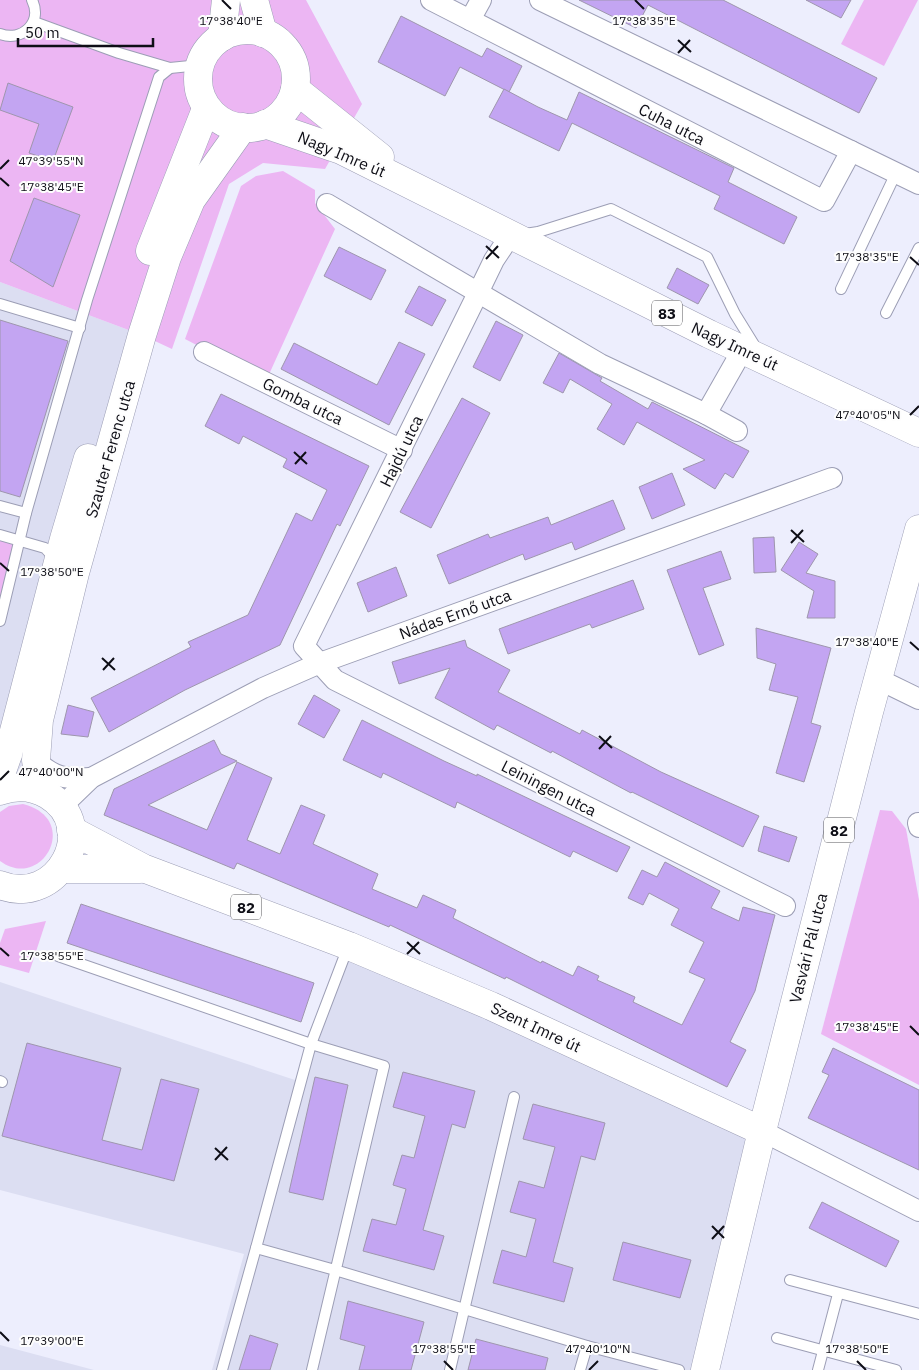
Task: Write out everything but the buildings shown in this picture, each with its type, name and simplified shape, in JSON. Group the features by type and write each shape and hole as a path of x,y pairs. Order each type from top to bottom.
{"main road":[{"path":"222,37 226,0"},
{"path":"254,0 263,33"},
{"path":"206,109 200,93 198,77 200,65 210,47 222,37 237,31 263,33 282,44 291,57 296,73 295,89 290,104 279,116 254,126"},
{"name":"Nagy Imre út","path":"295,89 418,188"},
{"name":"83","path":"206,109 219,119 234,126 254,126"},
{"name":"Szauter Ferenc utca","path":"3,766 55,552 149,255 206,109"},
{"name":"Nagy Imre út","path":"254,126 341,150 510,236 919,433"},
{"name":"Szauter Ferenc utca","path":"61,869 71,847 58,809 36,760 39,720 75,573 142,335 164,265 191,200 254,126"},
{"name":"Vasvári Pál utca","path":"705,1370 762,1131 878,678 919,529"},
{"name":"82","path":"0,792 25,787 58,809"},
{"name":"Szent Imre út","path":"58,809 143,868 348,946 491,1006 762,1131"},
{"name":"Szent Imre út","path":"61,869 143,868"},
{"path":"0,885 11,889 26,889 41,885 61,869"}],"street":[{"name":"Cuha utca","path":"431,0 824,201 851,151"},
{"path":"470,20 481,0"},
{"path":"540,0 919,184"},
{"path":"327,204 600,364 706,414 737,431"},
{"name":"Hajdú utca","path":"320,663 304,646 494,260 510,236"},
{"name":"Gomba utca","path":"204,352 402,450"},
{"path":"706,414 753,354"},
{"name":"Nádas Ernő utca","path":"58,809 91,778 263,688 320,663 832,478"},
{"name":"Leiningen utca","path":"320,663 334,680 785,906"},
{"path":"878,678 919,698"},
{"name":"Nádas Ernő utca","path":"36,760 53,775 72,780 91,778"},
{"name":"Szent Imre út","path":"762,1131 919,1211"}],"lane":[{"path":"0,34 15,37 23,34 34,22 36,14 32,0"},
{"path":"34,22 119,53 170,68 200,65"},
{"path":"0,621 4,590 80,328 159,77 170,68"},
{"path":"841,289 896,173"},
{"path":"510,236 538,232 611,209 707,258 753,354"},
{"path":"886,313 919,248"},
{"path":"0,304 80,328"},
{"path":"0,506 26,513"},
{"path":"0,535 55,552"},
{"path":"222,1370 311,1044 348,946"},
{"path":"58,956 311,1044 384,1066 312,1370"},
{"path":"450,1370 514,1097"},
{"path":"256,1248 465,1308 587,1346 679,1370"},
{"path":"790,1280 919,1314"},
{"path":"818,1370 838,1294"},
{"path":"777,1338 896,1370"},
{"path":"580,1370 587,1346"}],"shaded area":[{"path":"0,0 306,0 362,104 325,169 263,163 229,184 172,349 142,335 0,282"},
{"path":"864,0 918,0 884,66 841,44"},
{"path":"283,171 315,190 315,203 335,229 266,381 185,339 241,186 256,176"},
{"path":"0,282 142,335 75,573 41,791 0,791"},
{"path":"0,535 20,540 0,621"},
{"path":"23,804 41,812 50,824 53,837 49,850 41,861 30,867 15,868 0,861 0,812 9,806"},
{"path":"880,810 892,811 906,829 919,900 919,1085 821,1034"},
{"path":"46,921 29,973 0,965 0,943 5,929"},
{"path":"349,946 762,1131 705,1370 212,1370 244,1254 0,1190 0,982 295,1080"},
{"path":"0,1345 94,1370 0,1370"}]}
